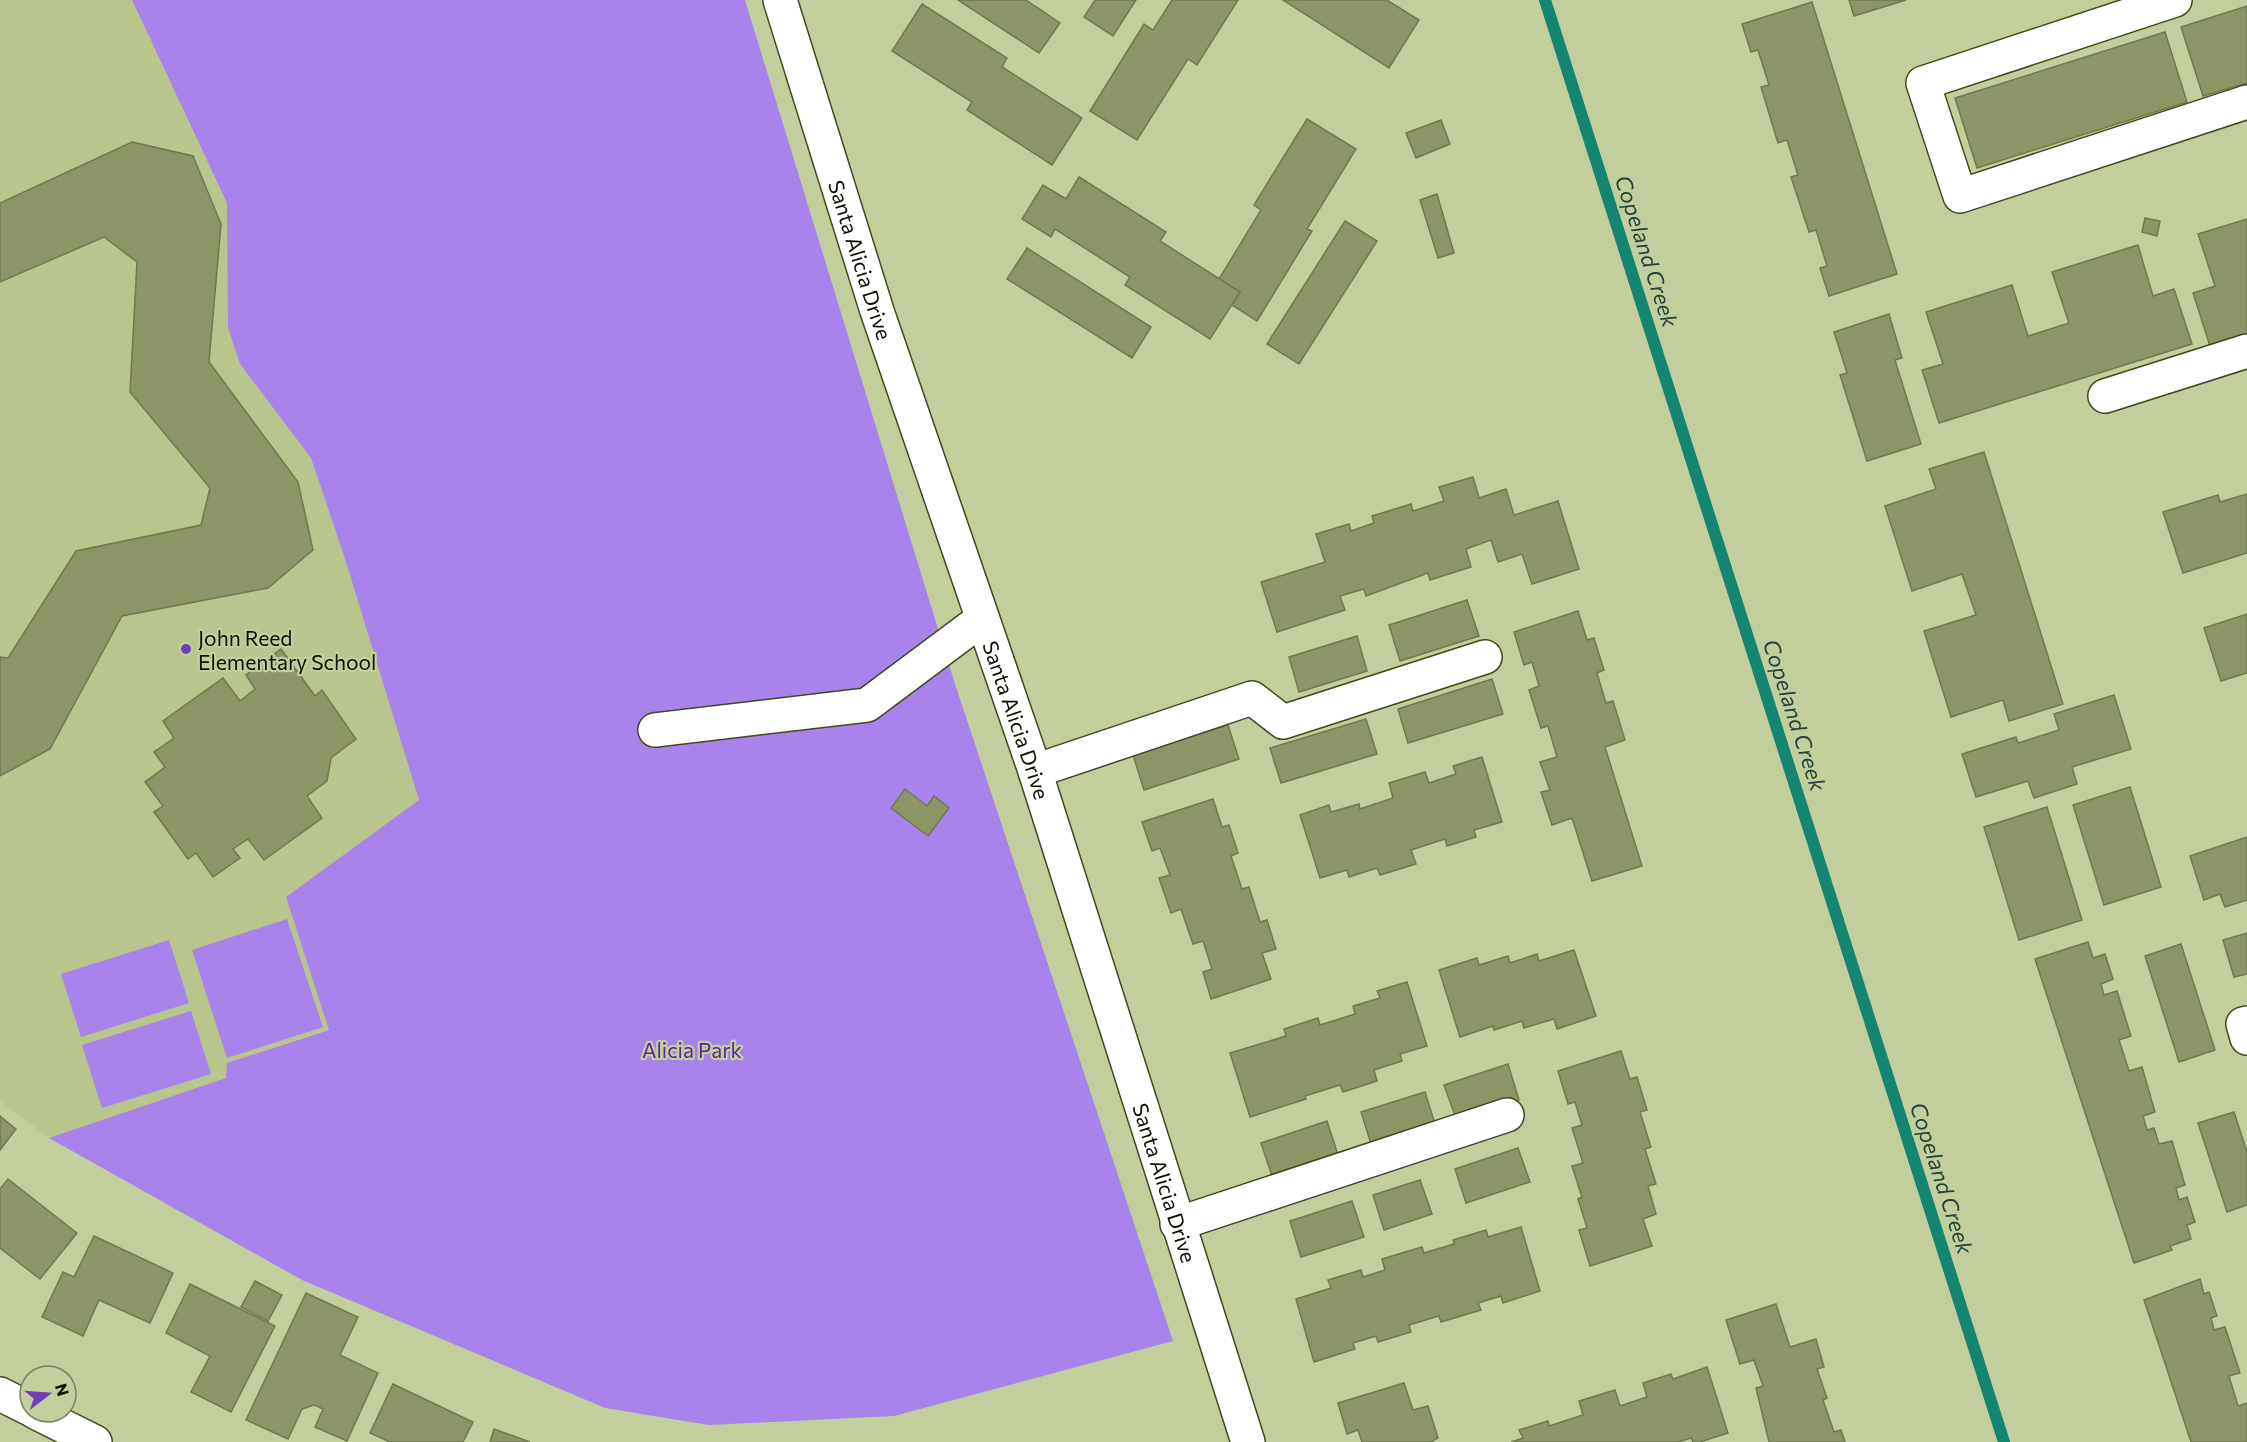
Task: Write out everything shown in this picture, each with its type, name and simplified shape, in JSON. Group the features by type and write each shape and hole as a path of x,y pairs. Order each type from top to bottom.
{"street":[{"name":"Santa Alicia Drive","path":"780,0 877,311 1035,771 1248,1442"},
{"path":"2175,0 1923,82 1960,196 2247,102"},
{"path":"2105,396 2247,351"},
{"path":"655,730 867,705 982,619"},
{"path":"1035,771 1252,698 1282,722 1485,657"},
{"path":"2247,1023 2243,1024 2247,1038"},
{"path":"1177,1224 1507,1115"},
{"path":"0,1394 18,1403"},
{"path":"59,1424 95,1442"}],"shaded area":[{"name":"John Reed Elementary School","path":"0,0 132,0 227,203 228,328 240,364 311,458 420,800 286,897 329,1029 227,1063 227,1078 49,1138 0,1101"}],"green space":[{"name":"Alicia Park","path":"132,0 745,0 954,681 1173,1341 894,1416 709,1425 605,1408 302,1280 49,1138 226,1078 227,1063 329,1030 286,897 419,800 346,562 311,458 240,364 228,328 227,203"},
{"path":"287,919 323,1027 227,1058 192,950"},
{"path":"169,940 189,1003 81,1037 61,974"},
{"path":"191,1011 211,1074 102,1108 82,1045"}],"building":[{"path":"958,0 1026,0 1060,23 1039,53"},
{"path":"1095,0 1136,0 1113,36 1084,17"},
{"path":"1172,0 1238,0 1197,65 1188,59 1137,140 1090,111 1144,24 1153,30"},
{"path":"1283,0 1387,0 1419,20 1389,68"},
{"path":"1849,0 1906,0 1854,16"},
{"path":"1812,2 1897,274 1829,296 1820,268 1827,266 1816,230 1809,232 1791,177 1798,175 1787,140 1778,143 1761,87 1769,85 1758,50 1751,52 1742,24"},
{"path":"922,4 1007,58 1002,67 1082,118 1052,165 967,110 972,102 892,51"},
{"path":"2247,6 2247,83 2203,96 2181,27"},
{"path":"2165,32 2187,102 1977,168 1955,98"},
{"path":"1307,119 1356,149 1307,229 1312,231 1257,321 1232,305 1240,292 1219,279 1261,210 1254,205"},
{"path":"1441,120 1450,144 1416,158 1406,133"},
{"path":"132,142 193,156 221,224 209,362 298,482 313,550 268,588 122,616 50,749 0,776 0,657 8,658 76,551 201,525 210,488 130,392 137,262 104,237 0,282 0,203"},
{"path":"1079,177 1166,232 1160,241 1240,292 1210,339 1125,285 1130,277 1055,229 1051,237 1022,219 1043,185 1066,199"},
{"path":"1437,194 1454,253 1438,258 1420,200"},
{"path":"2145,218 2160,221 2157,236 2142,232"},
{"path":"2247,219 2247,335 2210,346 2193,293 2215,286 2198,234"},
{"path":"1345,221 1377,241 1299,364 1267,344"},
{"path":"2138,245 2153,296 2174,289 2192,344 1939,423 1922,370 1943,364 1926,312 2012,285 2028,336 2069,323 2052,272"},
{"path":"1027,248 1151,327 1132,358 1007,279"},
{"path":"1889,314 1902,358 1895,360 1921,444 1867,461 1840,375 1847,373 1834,332"},
{"path":"1984,452 2063,704 2009,721 2003,700 1951,717 1924,631 1976,615 1962,574 1912,591 1885,506 1936,489 1929,469"},
{"path":"1473,477 1479,498 1506,489 1514,515 1558,501 1579,569 1532,584 1522,554 1498,562 1491,540 1466,549 1471,567 1430,580 1428,573 1366,596 1364,589 1340,596 1345,610 1277,632 1261,582 1325,562 1316,534 1349,524 1351,531 1374,523 1372,516 1411,504 1413,511 1444,501 1439,487"},
{"path":"2247,494 2247,553 2183,573 2163,512 2218,495 2220,502"},
{"path":"1467,600 1479,636 1400,661 1389,625"},
{"path":"1578,611 1587,640 1594,638 1604,670 1597,673 1606,703 1613,701 1625,740 1605,747 1642,866 1592,881 1572,818 1552,825 1541,792 1550,790 1540,762 1557,757 1548,726 1541,728 1529,690 1539,686 1532,662 1524,665 1514,632"},
{"path":"2247,614 2247,673 2221,681 2204,628"},
{"path":"1357,636 1367,671 1299,692 1289,657"},
{"path":"281,649 315,696 322,690 356,739 331,758 327,781 307,796 322,818 264,860 248,839 233,849 240,858 213,877 196,853 188,859 154,812 163,806 145,782 165,767 154,752 174,738 163,721 223,678 240,701 255,689 246,675"},
{"path":"1492,679 1503,714 1408,743 1398,709"},
{"path":"2114,695 2131,749 2072,767 2077,784 2034,798 2028,781 1976,797 1962,754 2016,737 2018,743 2059,730 2054,714"},
{"path":"1366,719 1377,754 1281,783 1270,748"},
{"path":"1228,725 1239,759 1144,790 1133,755"},
{"path":"1482,757 1502,822 1474,830 1476,837 1447,846 1445,839 1411,850 1416,864 1380,875 1377,868 1349,877 1347,870 1320,878 1300,815 1329,805 1331,812 1359,804 1360,809 1393,798 1389,783 1425,772 1429,783 1456,774 1453,766"},
{"path":"2130,787 2161,887 2104,905 2073,805"},
{"path":"905,789 927,806 934,796 949,808 928,836 891,808"},
{"path":"1213,799 1222,827 1229,825 1238,853 1231,856 1242,889 1249,887 1260,922 1267,920 1276,949 1262,953 1271,979 1211,999 1203,972 1212,969 1203,941 1193,944 1181,909 1171,913 1159,878 1170,875 1160,848 1152,851 1142,822"},
{"path":"2047,807 2082,920 2019,940 1984,827"},
{"path":"2247,837 2247,900 2225,907 2220,894 2204,900 2190,856"},
{"path":"2247,933 2247,974 2234,977 2223,940"},
{"path":"2088,942 2093,958 2105,954 2113,979 2101,984 2104,995 2117,991 2131,1036 2119,1040 2129,1071 2142,1067 2155,1112 2143,1116 2147,1130 2154,1128 2159,1144 2172,1141 2185,1185 2176,1188 2179,1200 2187,1197 2195,1222 2187,1225 2191,1239 2170,1246 2172,1250 2134,1263 2035,959"},
{"path":"2181,944 2215,1050 2179,1062 2145,956"},
{"path":"1574,950 1596,1016 1557,1029 1554,1019 1524,1028 1522,1021 1494,1030 1493,1026 1460,1037 1439,970 1477,958 1479,965 1508,956 1510,963 1537,954 1539,961"},
{"path":"1407,982 1427,1046 1400,1054 1402,1061 1374,1070 1377,1081 1343,1092 1340,1085 1305,1096 1306,1099 1250,1117 1230,1053 1286,1036 1284,1029 1318,1018 1320,1025 1355,1014 1353,1006 1380,998 1377,991"},
{"path":"1621,1051 1630,1079 1637,1077 1647,1110 1640,1112 1651,1147 1645,1149 1656,1184 1648,1186 1656,1214 1643,1219 1652,1246 1590,1266 1579,1230 1587,1228 1578,1199 1582,1197 1572,1166 1583,1163 1572,1128 1582,1125 1575,1102 1568,1104 1558,1071"},
{"path":"1508,1064 1519,1100 1457,1121 1444,1085"},
{"path":"1425,1092 1436,1127 1372,1147 1361,1112"},
{"path":"2234,1112 2247,1152 2247,1205 2227,1212 2198,1123"},
{"path":"0,1116 16,1129 0,1150"},
{"path":"1327,1121 1339,1158 1273,1179 1261,1143"},
{"path":"1518,1148 1530,1182 1466,1203 1455,1169"},
{"path":"8,1179 77,1233 40,1279 0,1248 0,1189"},
{"path":"1420,1180 1432,1214 1384,1230 1373,1195"},
{"path":"1352,1201 1364,1237 1301,1257 1290,1221"},
{"path":"1521,1227 1540,1291 1503,1303 1501,1296 1478,1303 1481,1310 1441,1322 1439,1316 1409,1325 1411,1332 1378,1342 1376,1336 1353,1343 1355,1349 1314,1362 1296,1299 1331,1288 1328,1280 1361,1270 1363,1277 1385,1270 1382,1259 1422,1247 1424,1253 1454,1244 1453,1240 1486,1230 1488,1237"},
{"path":"94,1236 173,1273 150,1323 99,1300 83,1336 42,1317 63,1272 74,1277"},
{"path":"2200,1279 2204,1294 2209,1292 2217,1316 2211,1318 2214,1330 2225,1327 2240,1373 2229,1376 2238,1406 2247,1403 2247,1442 2191,1442 2144,1300"},
{"path":"255,1281 282,1295 268,1321 241,1307"},
{"path":"190,1284 275,1326 231,1412 191,1392 210,1356 166,1333"},
{"path":"306,1293 358,1317 340,1355 378,1373 347,1441 315,1427 323,1409 314,1405 302,1409 288,1439 246,1420"},
{"path":"1776,1304 1790,1347 1816,1339 1824,1367 1817,1369 1827,1398 1823,1400 1834,1432 1841,1430 1845,1442 1769,1442 1756,1388 1763,1386 1754,1360 1740,1364 1726,1320"},
{"path":"1707,1367 1728,1433 1700,1442 1693,1442 1691,1438 1678,1442 1511,1442 1523,1438 1519,1430 1548,1421 1549,1426 1583,1415 1579,1401 1615,1390 1620,1406 1647,1397 1643,1383 1671,1374 1673,1379"},
{"path":"1404,1383 1413,1410 1428,1406 1438,1438 1431,1442 1362,1442 1358,1430 1347,1434 1338,1403"},
{"path":"393,1384 473,1422 463,1442 390,1442 370,1433"},
{"path":"494,1429 530,1442 490,1442"}],"waterway":[{"name":"Copeland Creek","path":"1545,0 2004,1442"}],"place":[{"name":"John Reed Elementary School","path":"186,649"}]}
